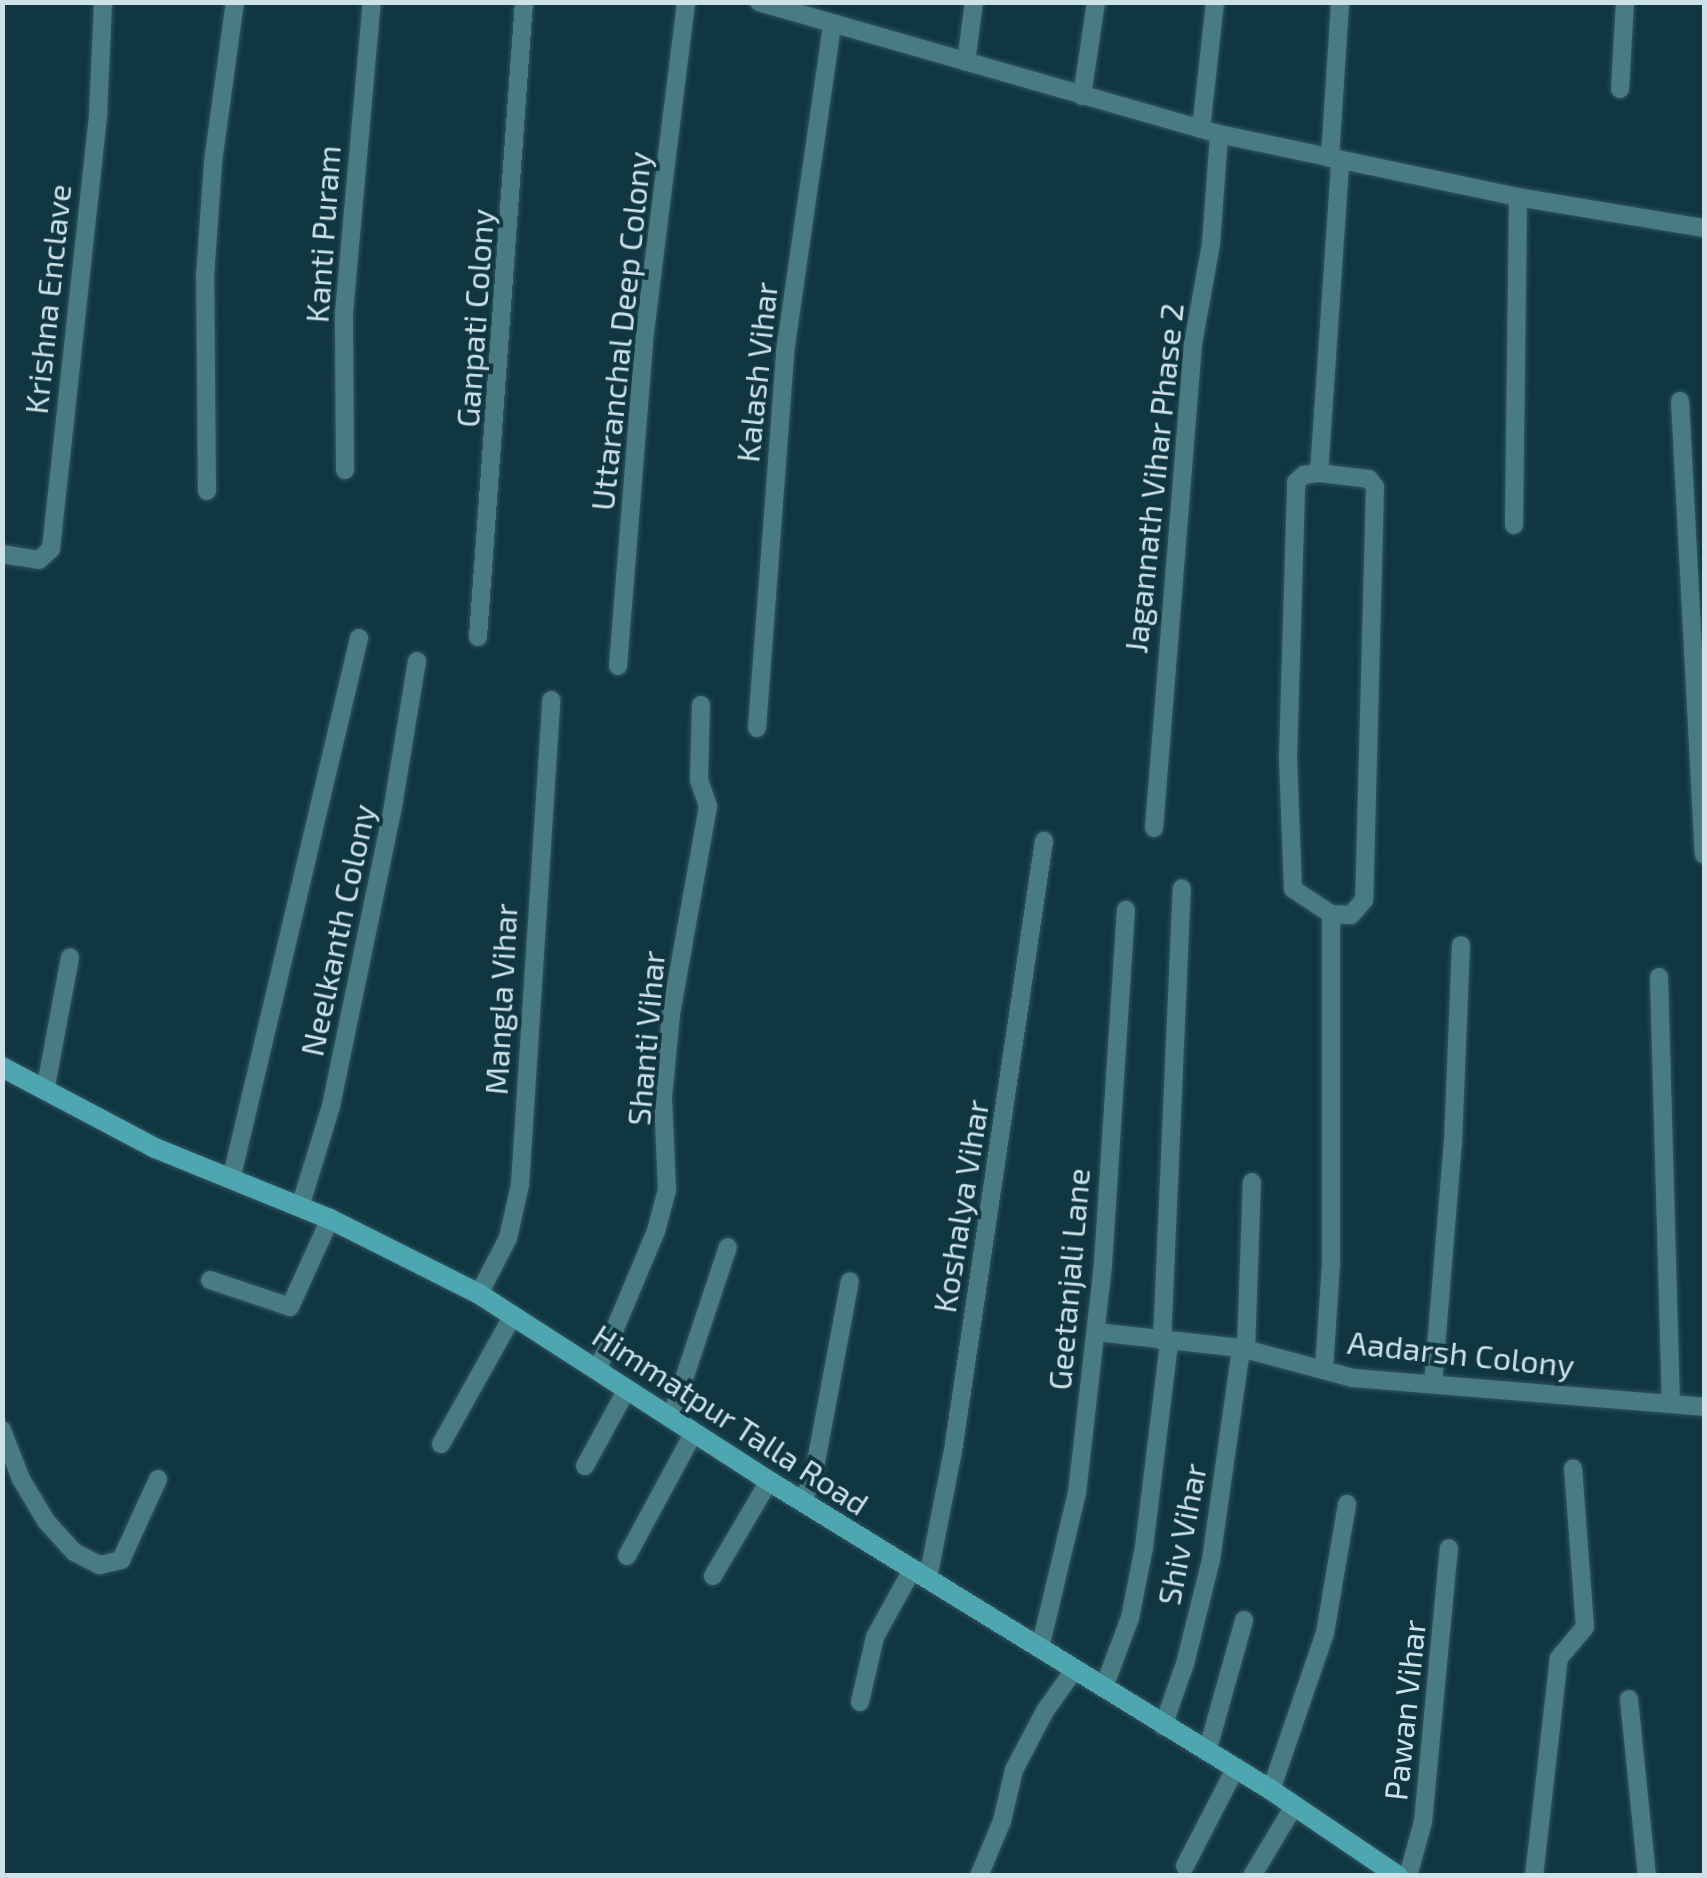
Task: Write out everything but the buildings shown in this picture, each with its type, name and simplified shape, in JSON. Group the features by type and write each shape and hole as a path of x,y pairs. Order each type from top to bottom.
{"street":[{"name":"Krishna Enclave","path":"2,554 40,560 51,549 98,114 103,2"},
{"path":"207,491 205,277 213,162 235,2"},
{"name":"Kanti Puram","path":"345,470 344,314 372,2"},
{"name":"Ganpati Colony","path":"478,637 524,2"},
{"name":"Uttaranchal Deep Colony","path":"618,666 645,332 686,2"},
{"path":"760,2 794,8 832,24 1210,132 1518,197 1704,228"},
{"path":"966,62 974,2"},
{"path":"1082,96 1096,2"},
{"name":"Jagannath Vihar Phase 2","path":"1154,828 1192,344 1210,244 1214,2"},
{"path":"1319,473 1340,2"},
{"path":"1620,89 1625,2"},
{"name":"Kalash Vihar","path":"757,728 785,352 832,24"},
{"path":"1514,526 1518,197"},
{"path":"1680,401 1697,620 1704,854"},
{"path":"1319,473 1369,479 1376,487 1364,900 1352,915 1331,914 1302,899 1290,876 1288,758 1296,482 1304,475 1319,473"},
{"path":"231,1180 359,638"},
{"name":"Neelkanth Colony","path":"300,1207 331,1106 392,812 418,661"},
{"name":"Mangla Vihar","path":"478,1294 508,1238 520,1185 551,700"},
{"name":"Shanti Vihar","path":"598,1368 656,1232 666,1190 663,1097 671,1014 708,806 699,780 702,704"},
{"name":"Koshalya Vihar","path":"860,1702 876,1637 920,1574 953,1451 1044,842"},
{"path":"1104,1687 1130,1618 1144,1547 1165,1342 1182,888"},
{"name":"Geetanjali Lane","path":"1040,1648 1077,1493 1096,1332 1126,910"},
{"path":"1324,1368 1330,1263 1331,914"},
{"path":"1433,1384 1453,1143 1461,945"},
{"path":"45,1091 70,957"},
{"path":"1659,977 1671,1404"},
{"name":"Himmatpur Talla Road","path":"2,1067 155,1148 330,1219 478,1294 769,1482 1271,1790 1398,1876"},
{"name":"Shiv Vihar","path":"1163,1726 1185,1664 1211,1560 1244,1349 1252,1182"},
{"path":"210,1280 290,1308 330,1219"},
{"path":"671,1418 728,1247"},
{"path":"802,1502 814,1478 850,1281"},
{"path":"442,1444 513,1315"},
{"name":"Aadarsh Colony","path":"1096,1332 1244,1349 1352,1378 1704,1407"},
{"path":"586,1466 627,1389"},
{"path":"2,1430 22,1479 46,1521 74,1552 100,1565 121,1560 158,1479"},
{"path":"628,1556 694,1432"},
{"path":"1534,1876 1559,1658 1585,1627 1573,1468"},
{"path":"713,1576 769,1482"},
{"path":"1271,1790 1324,1633 1346,1504"},
{"name":"Pawan Vihar","path":"1408,1876 1423,1822 1449,1548"},
{"path":"1207,1752 1244,1620"},
{"path":"980,1876 1002,1821 1014,1770 1045,1711 1074,1670"},
{"path":"1629,1699 1647,1876"},
{"path":"1184,1866 1235,1769"},
{"path":"1252,1876 1294,1806"}]}
